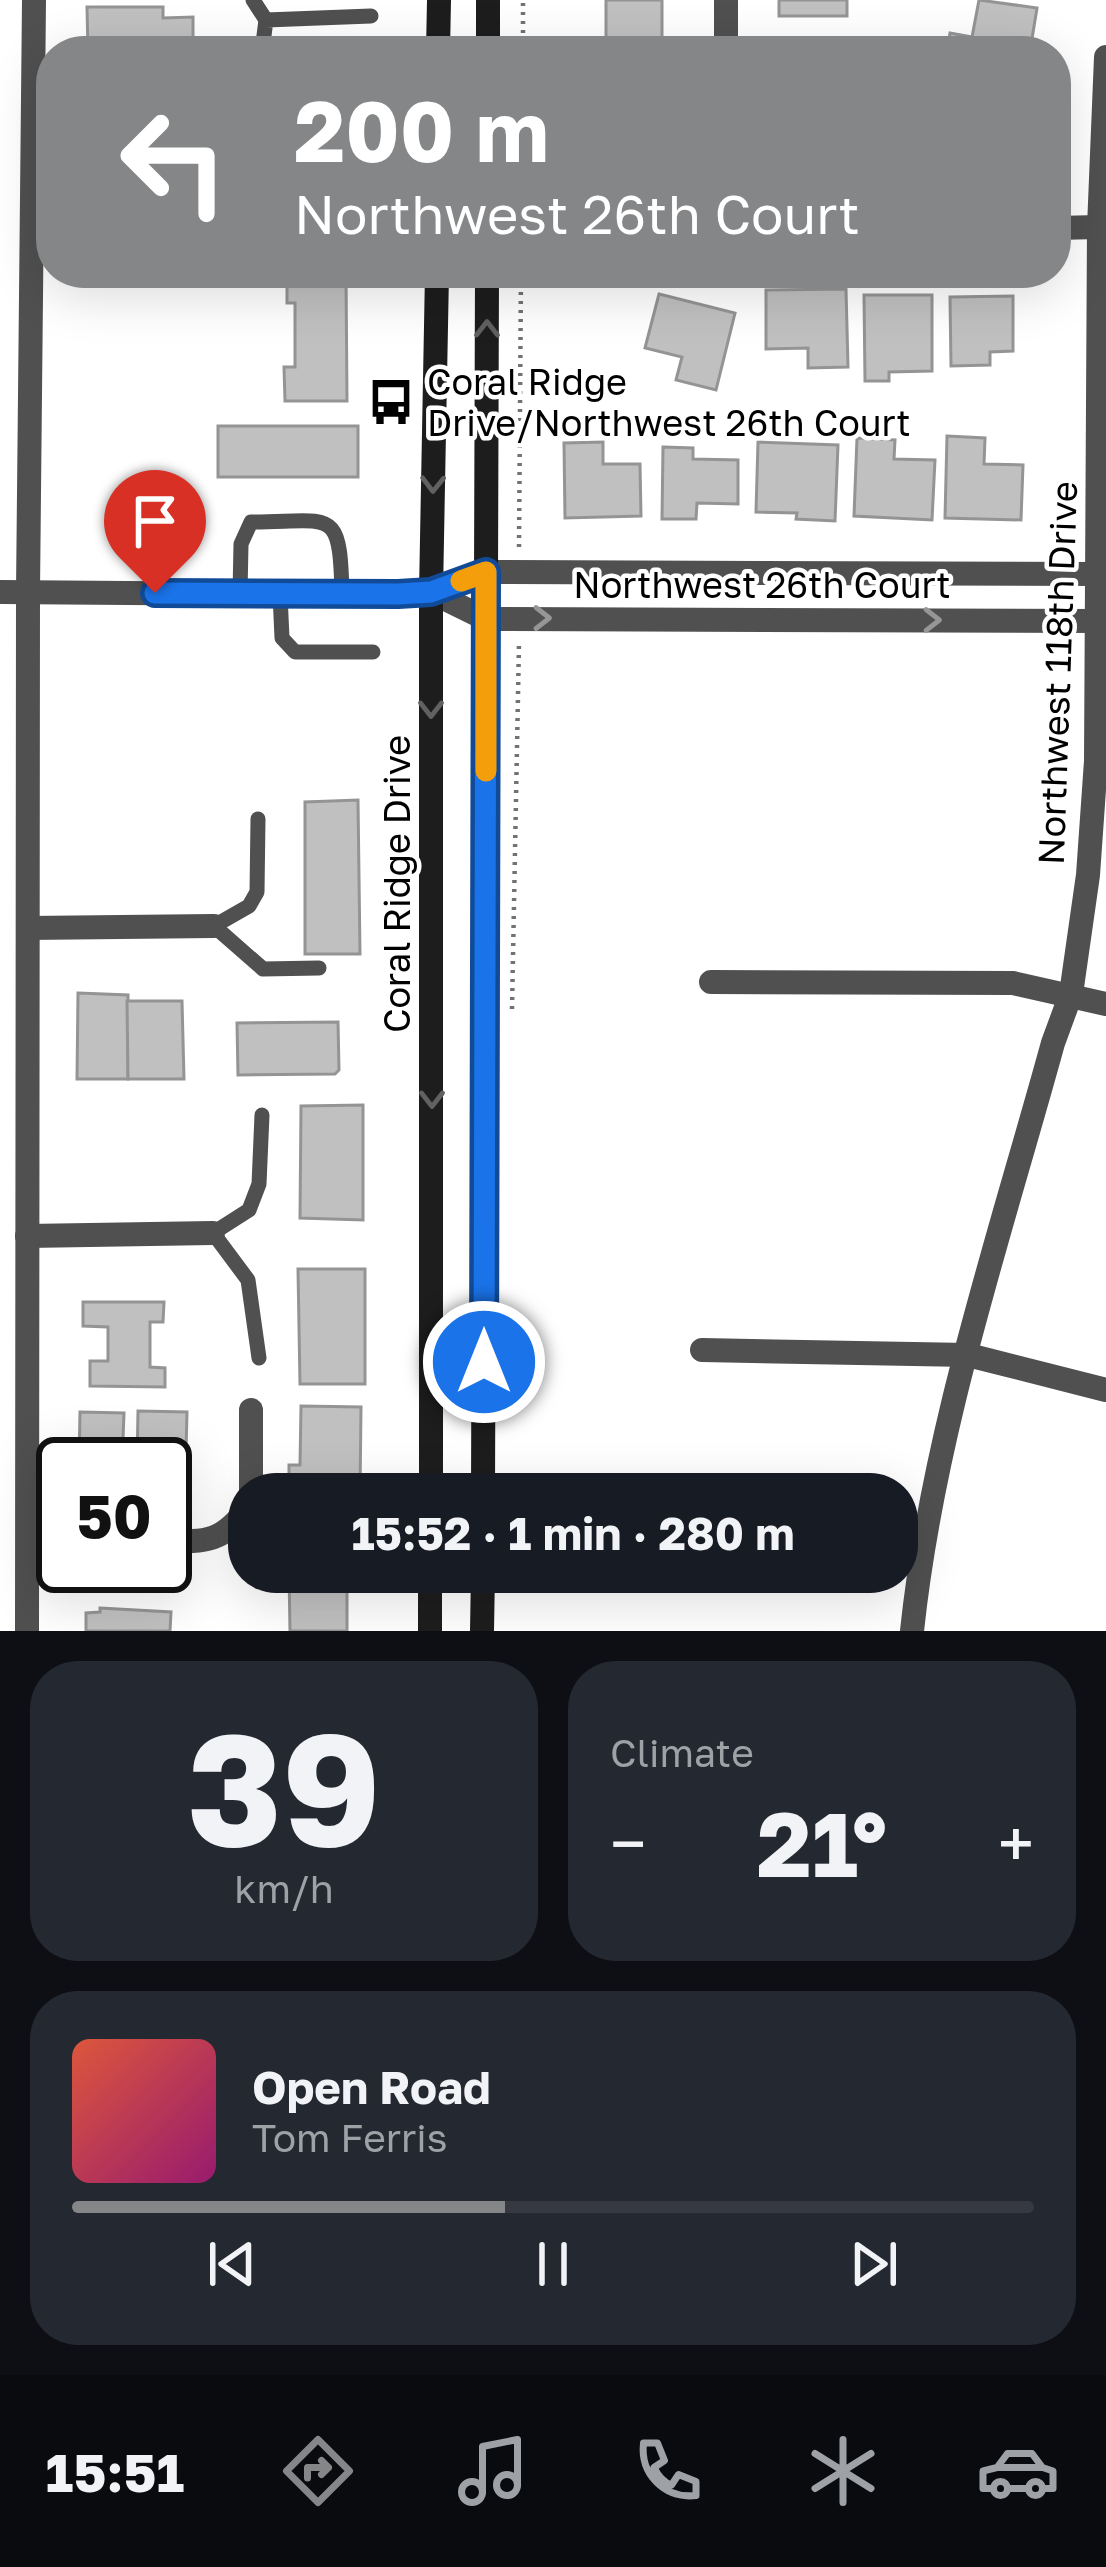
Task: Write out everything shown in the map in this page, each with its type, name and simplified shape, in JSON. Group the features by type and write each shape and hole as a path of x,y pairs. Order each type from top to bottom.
{"main road":[{"path":"439,0 439,36"},
{"path":"488,0 488,36"},
{"name":"Coral Ridge Drive","path":"430,1473 431,592 437,288"},
{"path":"483,1473 487,288"},
{"path":"430,1593 430,1631"},
{"path":"482,1631 483,1593"}],"street":[{"path":"34,0 36,61"},
{"path":"725,0 726,36"},
{"name":"Northwest 118th Drive","path":"912,1631 918,1575 968,1355 1053,1043 1071,994 1088,875 1100,621 1099,227 1106,57"},
{"path":"1071,228 1099,227"},
{"path":"27,1631 28,592 40,288"},
{"name":"Northwest 26th Court","path":"0,592 431,592 486,572 1100,574"},
{"name":"Northwest 26th Court","path":"431,592 486,619 1100,621"},
{"path":"28,928 214,926"},
{"path":"711,982 1013,982 1106,1004"},
{"path":"27,1236 213,1233"},
{"path":"702,1350 968,1355 1106,1390"},
{"path":"250,1473 251,1410"},
{"path":"192,1542 205,1542 228,1532"},
{"path":"28,1541 36,1541"}],"lane":[{"path":"254,0 266,20 264,36"},
{"path":"266,20 371,16"},
{"path":"240,594 241,544 251,522 321,522 341,538 341,595"},
{"path":"280,594 282,638 295,652 374,652"},
{"path":"258,819 257,892 249,906 214,926 263,969 319,968"},
{"path":"260,1358 248,1280 213,1233 249,1210 259,1184 262,1115"}],"path":[{"path":"523,0 523,36"}],"building":[{"path":"606,0 662,0 662,36 606,36"},
{"path":"779,0 847,0 847,16 779,16"},
{"path":"979,0 1037,8 1032,36 972,36"},
{"path":"87,7 163,7 163,18 193,17 193,36 88,36"},
{"path":"287,288 346,288 347,401 285,401 284,367 295,367 295,303 287,303"},
{"path":"846,289 848,367 808,368 808,348 766,349 766,290"},
{"path":"659,294 735,313 716,390 676,380 682,357 645,348"},
{"path":"864,295 932,295 932,371 889,372 889,381 865,381"},
{"path":"1013,296 1013,351 990,352 990,365 951,366 950,297"},
{"path":"218,426 358,426 358,477 218,477"},
{"path":"947,436 985,438 984,464 1023,465 1021,520 945,518"},
{"path":"857,438 895,440 894,459 935,460 932,520 854,516"},
{"path":"603,442 603,464 640,464 641,516 565,518 564,443"},
{"path":"758,442 838,445 835,521 796,519 797,513 756,512"},
{"path":"663,447 693,448 693,459 738,460 738,504 697,503 696,519 662,519"},
{"path":"358,800 360,954 305,954 305,802"},
{"path":"78,993 128,995 128,1079 77,1079"},
{"path":"127,1001 182,1001 184,1079 128,1079"},
{"path":"338,1022 339,1070 335,1074 238,1075 237,1023"},
{"path":"363,1105 363,1220 300,1218 301,1106"},
{"path":"298,1269 365,1269 365,1384 300,1384"},
{"path":"83,1302 164,1302 163,1322 150,1322 150,1367 165,1368 165,1387 90,1386 90,1361 108,1361 108,1327 83,1326"},
{"path":"301,1406 361,1407 360,1473 289,1473 289,1465 300,1465"},
{"path":"138,1411 187,1412 186,1437 138,1437"},
{"path":"80,1412 124,1413 123,1437 80,1437"},
{"path":"289,1593 347,1593 347,1631 290,1631"},
{"path":"100,1608 171,1612 170,1631 86,1631 86,1613 100,1612"}],"slow traffic":[{"path":"461,581 486,572 486,771"}],"place":[{"name":"Coral Ridge Drive/Northwest 26th Court","path":"391,402"}],"route":[{"path":"155,593 431,592 486,572 484,1362"}]}
